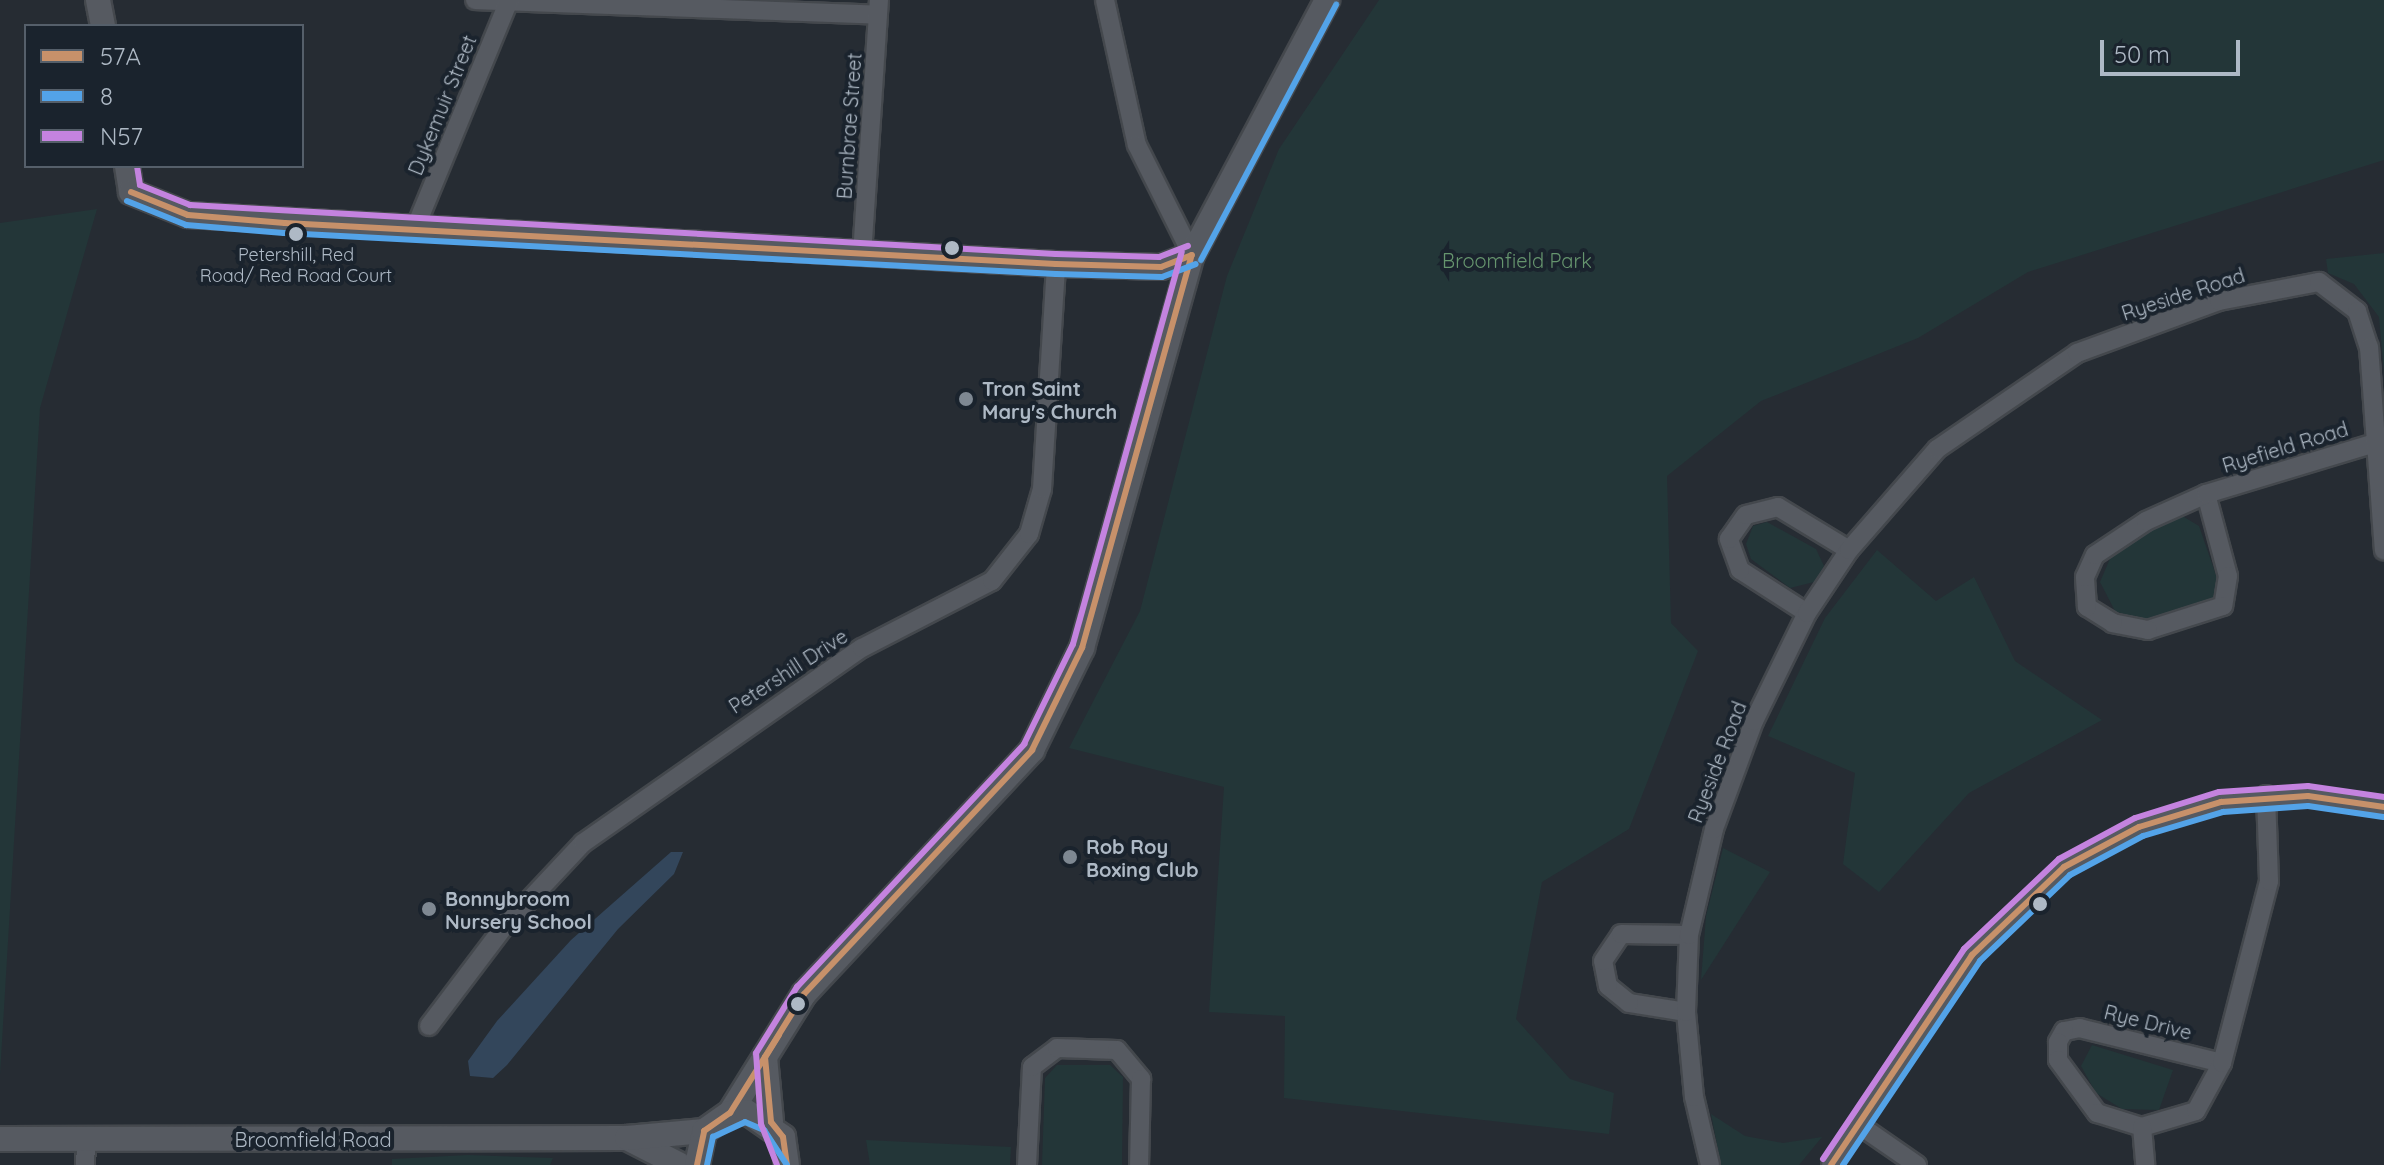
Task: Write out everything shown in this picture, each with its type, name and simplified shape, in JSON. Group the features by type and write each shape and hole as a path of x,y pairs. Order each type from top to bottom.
{"street":[{"path":"98,0 103,24"},
{"path":"475,0 879,7"},
{"path":"1105,0 1137,145 1192,255"},
{"path":"697,1165 704,1131 730,1113 804,994 1032,750 1082,648 1192,255 1327,0"},
{"name":"Dykemuir Street","path":"416,226 509,1"},
{"name":"Burnbrae Street","path":"862,255 879,7"},
{"path":"127,168 131,192 188,215 1056,264 1161,267 1192,255"},
{"name":"Petershill Drive","path":"429,1026 504,927 583,843 862,648 992,581 1029,534 1042,489 1056,264"},
{"name":"Ryeside Road","path":"1710,1165 1686,1012 1689,935 1714,829 1754,721 1807,613 1849,550 1937,449 2077,353 2271,289 2319,282 2357,311 2369,347 2384,550"},
{"name":"Ryefield Road","path":"2206,494 2228,576 2223,606 2148,630 2113,623 2087,607 2085,577 2095,555 2146,521 2206,494 2378,442"},
{"path":"1807,613 1740,570 1729,539 1746,515 1778,507 1849,550"},
{"path":"2145,1165 2142,1127 2196,1111 2222,1063 2269,881 2266,795"},
{"path":"1831,1165 1862,1127 1972,955 2030,893 2139,827 2266,795 2384,807"},
{"path":"1686,1012 1629,1003 1608,986 1603,961 1621,934 1689,935"},
{"name":"Rye Drive","path":"2142,1127 2097,1113 2079,1094 2058,1060 2064,1031 2080,1028 2222,1063"},
{"path":"1027,1165 1032,1067 1057,1048 1117,1050 1141,1079 1139,1165"},
{"path":"765,1057 771,1122 791,1162"},
{"path":"730,1113 771,1122"},
{"path":"1862,1127 1917,1165"},
{"name":"Broomfield Road","path":"0,1139 85,1154 534,1133 627,1138 704,1131"},
{"name":"Broomfield Road","path":"627,1138 680,1165"}],"green space":[{"name":"Broomfield Park","path":"1379,0 2384,0 2384,160 2028,272 1918,338 1761,401 1667,476 1671,623 1698,651 1629,829 1542,882 1516,1019 1570,1079 1614,1093 1609,1134 1284,1098 1285,1016 1209,1012 1224,787 1069,748 1140,611 1227,276 1279,149"},
{"path":"97,209 40,408 0,1075 0,223"},
{"path":"2384,253 2384,372 2379,317 2354,284 2328,273 2326,259"},
{"path":"2179,514 2199,526 2218,581 2212,601 2196,614 2140,620 2115,611 2100,582 2112,554"},
{"path":"1767,522 1816,549 1824,566 1818,581 1790,588 1751,559 1746,544 1753,526"},
{"path":"1877,550 1936,601 1974,577 2015,661 2102,720 1969,793 1879,892 1843,864 1855,773 1768,736 1825,618"},
{"path":"1723,848 1770,872 1701,980 1706,916"},
{"path":"2092,1045 2173,1070 2159,1110 2122,1109 2096,1093 2081,1066"},
{"path":"1057,1065 1110,1065 1123,1077 1122,1165 1042,1165 1045,1078"},
{"path":"1711,1114 1745,1136 1783,1143 1822,1137 1799,1165 1721,1165"},
{"path":"866,1140 1011,1147 1010,1165 870,1165"},
{"path":"468,1155 553,1158 550,1165 392,1165 392,1159"}],"water":[{"path":"671,852 683,852 674,874 618,929 507,1065 493,1078 470,1076 468,1061 497,1021 571,940"}],"transit line":[{"name":"8","path":"1201,260 1336,5"},
{"name":"N57","path":"137,168 140,185 190,205 1056,254 1159,257 1188,246"},
{"name":"57A","path":"131,192 188,215 285,223 1056,264 1161,267 1192,255"},
{"name":"8","path":"127,201 186,225 284,233 1056,274 1162,277 1196,264"},
{"name":"N57","path":"777,1165 761,1124 756,1053 797,987 1024,744 1073,644 1182,252"},
{"name":"57A","path":"697,1165 704,1131 730,1113 804,994 1032,750 1082,648 1192,255"},
{"name":"N57","path":"1823,1159 1964,949 2059,859 2135,818 2219,792 2308,786 2384,797"},
{"name":"57A","path":"1831,1165 1972,955 2064,867 2139,827 2221,802 2308,796 2384,807"},
{"name":"8","path":"1843,1165 1980,961 2070,875 2143,836 2223,812 2308,806 2383,817"},
{"name":"57A","path":"779,1035 765,1057 771,1122 783,1137 787,1165"},
{"name":"8","path":"707,1165 713,1137 745,1122 764,1130 787,1165"}],"place":[{"name":"Petershill, Red Road/ Red Road Court","path":"296,234"},
{"name":"Tron Saint Mary's Church","path":"966,399"},
{"name":"Rob Roy Boxing Club","path":"1070,857"},
{"name":"Bonnybroom Nursery School","path":"429,909"}]}
